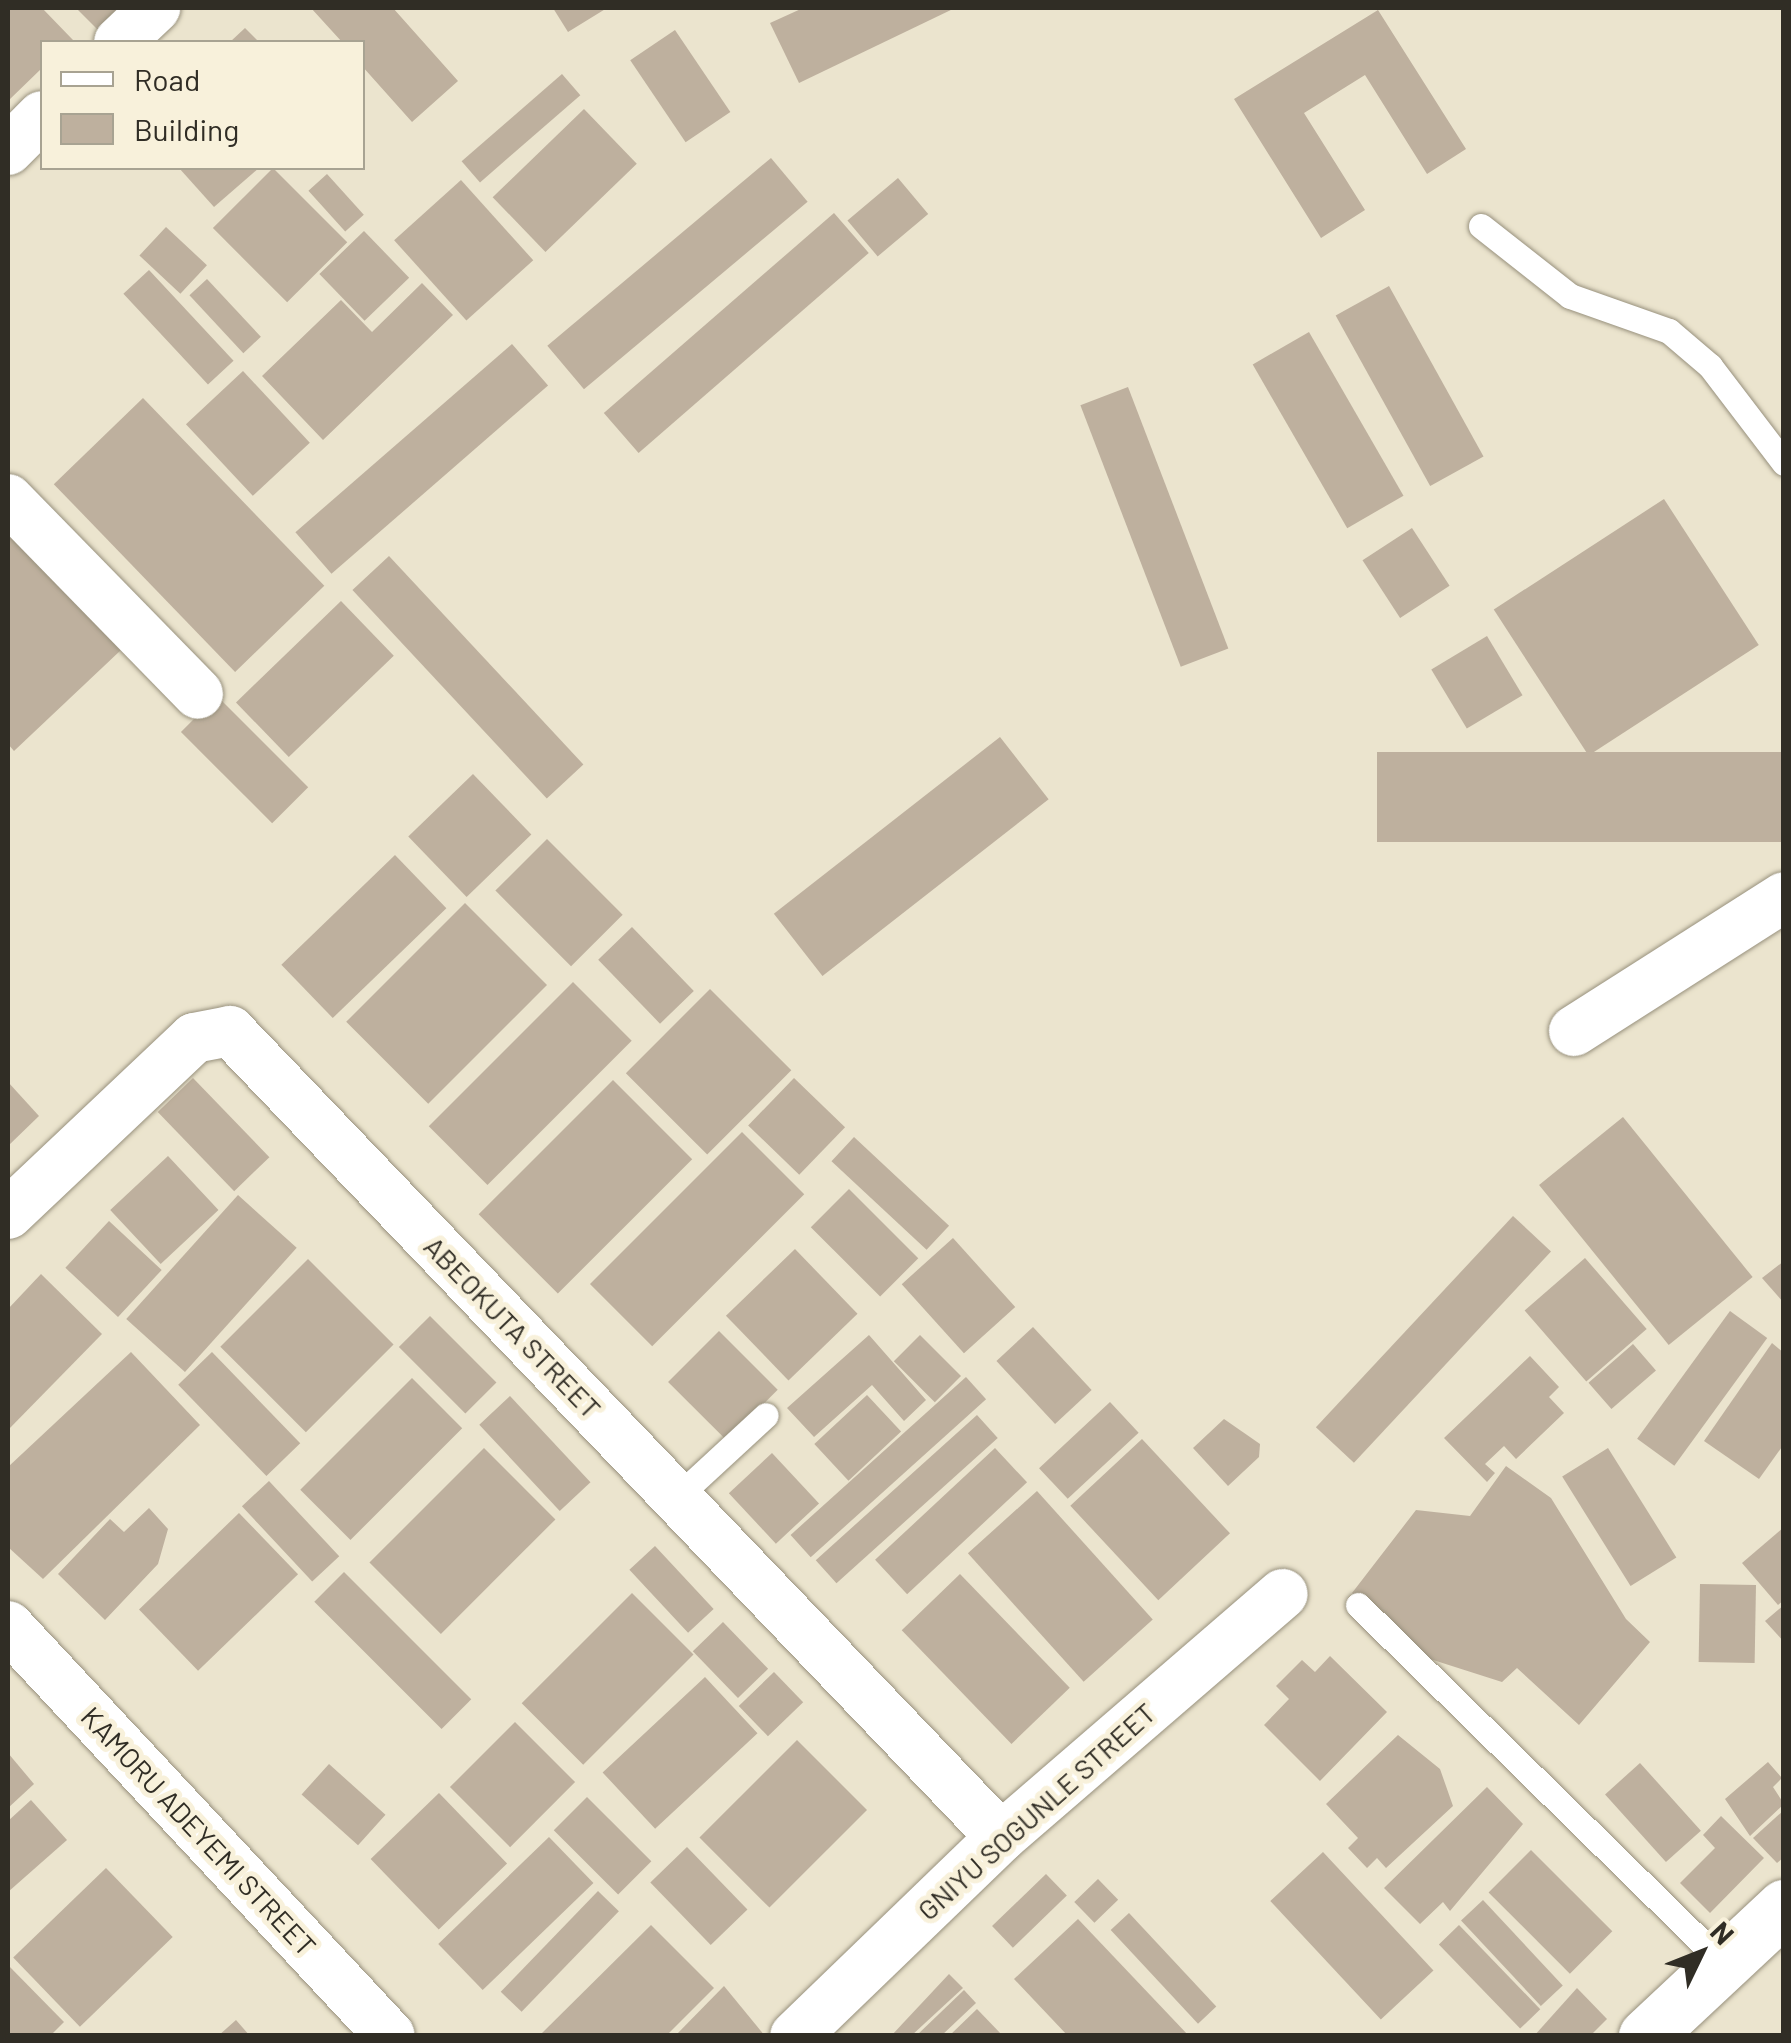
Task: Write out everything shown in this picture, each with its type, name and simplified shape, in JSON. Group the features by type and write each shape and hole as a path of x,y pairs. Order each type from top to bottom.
{"street":[{"path":"121,40 155,8"},
{"path":"8,150 40,118"},
{"path":"8,499 198,694"},
{"path":"1574,1031 1784,897"},
{"name":"ABEOKUTA STREET","path":"8,1214 180,1050 222,1028 1001,1837"},
{"name":"GNIYU SOGUNLE STREET","path":"795,2036 1001,1837 1284,1594"},
{"name":"KAMORU ADEYEMI STREET","path":"8,1626 390,2036"},
{"path":"1646,2036 1784,1907"}],"lane":[{"path":"1481,226 1570,296 1669,331 1710,366 1784,462"},
{"path":"676,1498 766,1415"},
{"path":"1358,1605 1723,1962"}],"building":[{"path":"8,8 42,8 73,40 40,40 40,70 8,101"},
{"path":"76,8 146,8 112,40"},
{"path":"311,8 393,8 458,81 412,122 365,69 365,40 340,40"},
{"path":"553,8 607,8 568,32"},
{"path":"803,8 955,8 799,83 770,23"},
{"path":"1378,10 1466,149 1427,174 1365,75 1304,113 1365,210 1321,238 1234,99"},
{"path":"245,28 257,40 232,40"},
{"path":"675,30 730,112 686,142 630,60"},
{"path":"562,74 580,95 480,182 462,161"},
{"path":"584,109 637,164 545,252 493,197"},
{"path":"771,158 808,202 584,389 547,346"},
{"path":"181,170 257,170 214,207"},
{"path":"271,170 347,242 287,302 213,228"},
{"path":"327,174 364,215 345,232 308,191"},
{"path":"898,178 928,214 878,256 847,220"},
{"path":"461,180 533,260 466,320 394,240"},
{"path":"834,213 869,253 639,453 604,413"},
{"path":"166,227 207,265 180,294 139,256"},
{"path":"364,231 409,278 365,321 319,274"},
{"path":"149,270 234,361 208,385 123,294"},
{"path":"207,279 261,337 243,353 189,295"},
{"path":"422,283 453,315 323,440 262,376 341,300 372,332"},
{"path":"1389,286 1484,457 1430,486 1336,316"},
{"path":"1309,332 1404,496 1347,528 1253,364"},
{"path":"512,344 548,386 331,574 295,532"},
{"path":"243,371 310,443 253,496 186,424"},
{"path":"1128,387 1228,648 1181,667 1080,405"},
{"path":"143,398 324,586 235,672 54,484"},
{"path":"1664,499 1759,645 1589,755 1494,610"},
{"path":"8,528 121,650 14,751 8,744"},
{"path":"1412,528 1450,586 1400,618 1363,560"},
{"path":"389,556 583,764 547,799 352,590"},
{"path":"341,601 394,656 289,757 236,702"},
{"path":"1487,636 1523,695 1467,729 1431,669"},
{"path":"217,696 308,787 272,823 181,732"},
{"path":"1000,737 1049,799 822,976 774,914"},
{"path":"1377,752 1784,752 1784,842 1377,842"},
{"path":"473,774 531,834 467,897 408,837"},
{"path":"547,839 623,915 571,966 495,891"},
{"path":"395,855 446,908 333,1018 281,965"},
{"path":"465,903 547,985 428,1104 346,1022"},
{"path":"632,927 694,991 660,1024 598,960"},
{"path":"573,982 632,1041 487,1185 429,1126"},
{"path":"710,989 791,1070 707,1154 626,1073"},
{"path":"193,1078 269,1157 234,1191 158,1112"},
{"path":"794,1078 845,1127 799,1175 748,1125"},
{"path":"613,1080 692,1159 558,1294 479,1214"},
{"path":"8,1082 39,1116 8,1146"},
{"path":"1623,1117 1753,1277 1669,1345 1539,1185"},
{"path":"742,1132 804,1194 652,1346 590,1284"},
{"path":"854,1137 949,1226 927,1250 831,1161"},
{"path":"168,1156 218,1210 161,1264 110,1210"},
{"path":"849,1189 918,1258 880,1296 811,1227"},
{"path":"238,1195 297,1248 185,1372 126,1319"},
{"path":"1513,1216 1551,1251 1354,1463 1316,1427"},
{"path":"109,1221 162,1270 118,1317 65,1268"},
{"path":"953,1238 1015,1307 964,1353 902,1284"},
{"path":"795,1249 858,1314 788,1380 726,1316"},
{"path":"1585,1258 1647,1329 1586,1381 1525,1310"},
{"path":"308,1259 394,1345 306,1432 220,1347"},
{"path":"1784,1261 1784,1303 1762,1278"},
{"path":"41,1274 102,1334 8,1430 8,1309"},
{"path":"1730,1311 1767,1338 1674,1466 1637,1439"},
{"path":"430,1316 496,1382 465,1414 399,1347"},
{"path":"1033,1327 1092,1390 1055,1424 996,1361"},
{"path":"719,1331 778,1390 727,1441 668,1382"},
{"path":"869,1335 926,1400 904,1421 872,1385 814,1437 787,1408"},
{"path":"920,1335 961,1376 935,1402 894,1361"},
{"path":"1772,1343 1784,1353 1784,1444 1759,1479 1704,1441"},
{"path":"1633,1344 1656,1370 1611,1409 1588,1383"},
{"path":"131,1352 200,1425 43,1579 8,1547 8,1467"},
{"path":"212,1352 300,1443 266,1476 178,1385"},
{"path":"1530,1356 1559,1387 1549,1397 1564,1413 1516,1459 1504,1446 1485,1464 1495,1473 1487,1482 1444,1438"},
{"path":"966,1377 986,1399 811,1557 791,1535"},
{"path":"412,1378 462,1428 350,1540 300,1490"},
{"path":"867,1395 901,1432 848,1481 814,1444"},
{"path":"510,1396 590,1482 560,1511 479,1425"},
{"path":"1110,1402 1139,1433 1068,1499 1039,1468"},
{"path":"977,1415 998,1438 836,1583 816,1560"},
{"path":"1224,1419 1260,1444 1259,1457 1228,1486 1193,1448"},
{"path":"1142,1439 1230,1533 1158,1600 1070,1506"},
{"path":"484,1448 555,1519 441,1634 369,1563"},
{"path":"995,1448 1027,1482 907,1594 875,1560"},
{"path":"1608,1448 1676,1557 1631,1586 1562,1477"},
{"path":"772,1453 819,1503 776,1544 729,1493"},
{"path":"1506,1466 1551,1498 1626,1619 1650,1642 1579,1725 1517,1668 1502,1682 1430,1659 1352,1593 1416,1510 1470,1516"},
{"path":"269,1481 339,1556 312,1582 242,1506"},
{"path":"1037,1491 1153,1620 1084,1682 968,1553"},
{"path":"149,1508 168,1529 158,1564 105,1620 58,1574 110,1519 124,1532"},
{"path":"239,1513 298,1574 198,1671 139,1610"},
{"path":"1784,1527 1784,1600 1778,1605 1742,1563"},
{"path":"655,1546 714,1609 688,1633 629,1570"},
{"path":"344,1572 471,1699 442,1729 314,1602"},
{"path":"960,1574 1070,1688 1011,1744 902,1630"},
{"path":"1700,1584 1756,1585 1755,1663 1699,1662"},
{"path":"632,1593 694,1655 583,1765 522,1703"},
{"path":"1784,1605 1784,1642 1765,1621"},
{"path":"723,1622 768,1669 738,1698 693,1651"},
{"path":"1330,1656 1387,1712 1320,1781 1264,1725 1289,1699 1276,1686 1302,1660 1315,1672"},
{"path":"774,1672 803,1702 768,1736 739,1706"},
{"path":"705,1677 758,1733 655,1829 603,1772"},
{"path":"515,1722 575,1782 510,1847 450,1787"},
{"path":"1398,1735 1440,1769 1453,1806 1386,1868 1377,1858 1367,1868 1348,1848 1358,1838 1326,1804"},
{"path":"797,1740 867,1810 769,1908 699,1838"},
{"path":"8,1753 34,1784 8,1808"},
{"path":"1768,1762 1782,1778 1773,1787 1784,1804 1750,1836 1725,1799"},
{"path":"1640,1763 1701,1831 1666,1862 1605,1794"},
{"path":"329,1764 385,1815 358,1845 302,1794"},
{"path":"1487,1787 1523,1824 1450,1911 1443,1902 1420,1924 1384,1888"},
{"path":"439,1793 507,1863 439,1929 371,1859"},
{"path":"587,1797 651,1861 618,1895 554,1830"},
{"path":"31,1800 67,1840 8,1892 8,1821"},
{"path":"1784,1810 1784,1857 1777,1863 1753,1838"},
{"path":"1721,1816 1764,1858 1710,1913 1680,1883 1715,1848 1703,1835"},
{"path":"549,1837 593,1883 483,1990 438,1944"},
{"path":"687,1847 747,1910 711,1945 650,1882"},
{"path":"1531,1850 1612,1931 1570,1974 1489,1892"},
{"path":"1323,1852 1433,1970 1381,2020 1270,1901"},
{"path":"106,1868 173,1937 80,2027 13,1958"},
{"path":"1046,1874 1067,1896 1013,1948 992,1926"},
{"path":"1098,1879 1118,1900 1094,1923 1074,1902"},
{"path":"598,1891 619,1911 522,2012 501,1992"},
{"path":"1483,1900 1563,1986 1541,2006 1461,1920"},
{"path":"1129,1913 1216,2007 1198,2024 1111,1930"},
{"path":"1078,1919 1189,2036 1068,2036 1014,1979"},
{"path":"651,1925 714,1988 666,2036 539,2036"},
{"path":"1459,1925 1540,2009 1520,2029 1439,1944"},
{"path":"8,1965 64,2022 50,2036 8,2036"},
{"path":"949,1974 963,1988 911,2036 891,2036"},
{"path":"724,1986 765,2036 675,2036"},
{"path":"1577,1988 1607,2019 1590,2036 1534,2036"},
{"path":"964,1990 976,2003 941,2036 916,2036"},
{"path":"977,2009 1003,2036 949,2036"},
{"path":"236,2020 250,2036 218,2036"}]}
